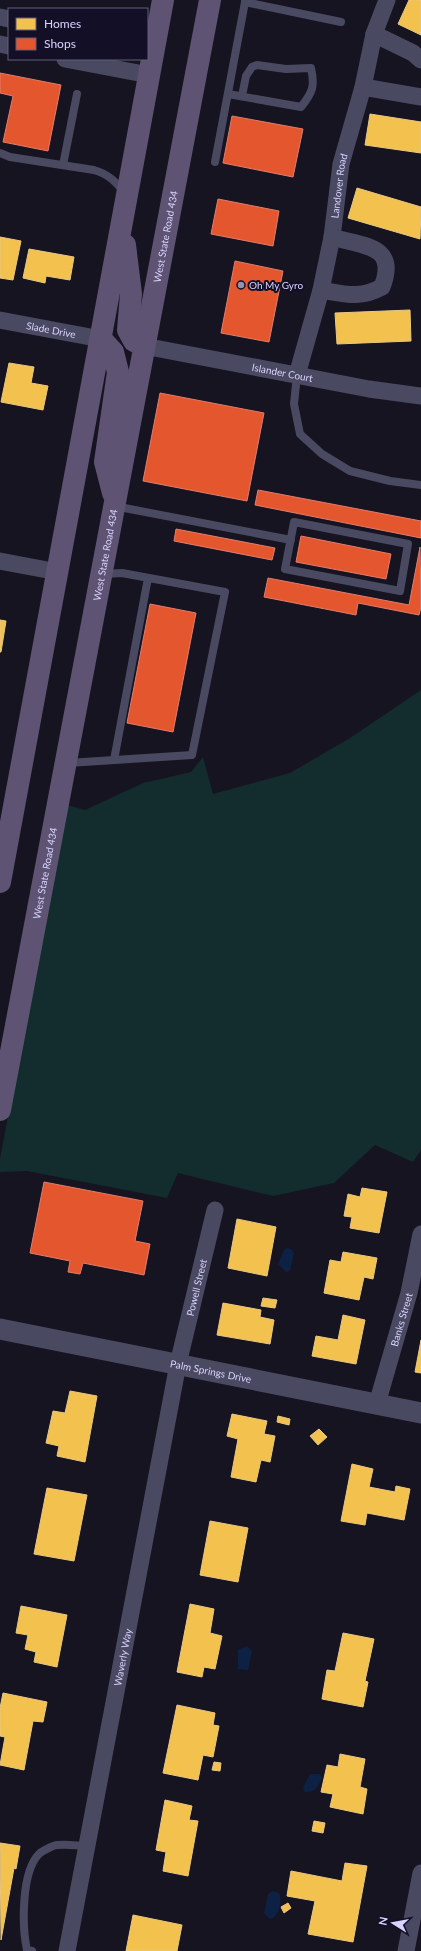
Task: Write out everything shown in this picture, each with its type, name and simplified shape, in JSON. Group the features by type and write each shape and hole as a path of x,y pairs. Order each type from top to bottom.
{"main road":[{"path":"0,882 149,75 151,46 163,0"},
{"name":"West State Road 434","path":"0,1110 67,763 100,574 210,0"},
{"path":"122,222 131,294 128,330 134,341 144,346"},
{"path":"101,340 113,352 118,372 105,462 114,503"}],"street":[{"name":"Landover Road","path":"298,375 321,290 332,237 341,164 363,87 374,34 387,0"},
{"path":"374,34 413,53 421,60"},
{"path":"70,60 149,75"},
{"path":"363,87 421,97"},
{"path":"321,290 357,296 372,292 382,287 386,279 387,268 384,255 367,246 332,237"},
{"name":"Slade Drive","path":"0,320 101,340"},
{"name":"Islander Court","path":"144,346 369,389 421,396"},
{"path":"0,561 58,572"},
{"name":"Powell Street","path":"178,1364 215,1210"},
{"name":"Banks Street","path":"377,1404 409,1293 421,1234"},
{"name":"Palm Springs Drive","path":"0,1329 421,1413"},
{"name":"Waverly Way","path":"67,1951 178,1364"},
{"path":"406,1951 421,1873"}],"lane":[{"path":"215,162 245,1 341,22"},
{"path":"228,94 302,107 311,96 314,82 311,68 286,69 257,65 252,67 246,76 242,96"},
{"path":"63,165 77,94"},
{"path":"0,153 10,157 94,170 106,174 115,181 127,196"},
{"path":"298,375 294,404 300,434 322,454 350,471 390,481 421,485"},
{"path":"114,503 291,540"},
{"path":"294,522 408,544 400,591 285,569 291,540 294,522"},
{"path":"67,763 192,755 225,592 122,573 100,574"},
{"path":"114,760 148,578"},
{"path":"32,1951 27,1950 24,1934 25,1897 30,1871 39,1854 54,1846 87,1846"}],"green space":[{"path":"421,690 421,1150 413,1162 375,1145 334,1183 273,1196 178,1173 167,1198 27,1171 0,1172 0,1159 67,805 85,810 143,783 191,772 203,757 213,794 290,773 350,738"}],"water":[{"path":"287,1248 291,1249 294,1253 290,1271 286,1272 278,1264 284,1250"},
{"path":"247,1646 252,1651 248,1670 238,1669 238,1650"},
{"path":"310,1774 319,1774 322,1777 314,1790 305,1792 303,1788"},
{"path":"273,1891 279,1893 280,1903 279,1910 273,1918 270,1919 264,1913 268,1894"}],"building: Homes":[{"path":"409,0 421,0 421,35 398,24"},
{"path":"370,114 421,122 421,153 365,145"},
{"path":"357,188 421,207 420,239 348,218"},
{"path":"0,237 21,241 13,280 0,278"},
{"path":"29,249 74,257 70,280 46,276 45,283 23,278"},
{"path":"410,310 411,341 337,344 335,313"},
{"path":"9,363 34,367 31,383 48,386 43,410 1,402"},
{"path":"0,620 6,621 1,652 0,652"},
{"path":"362,1188 387,1192 379,1233 350,1228 352,1217 344,1216 348,1194 360,1197"},
{"path":"237,1219 276,1227 267,1276 228,1268"},
{"path":"343,1252 377,1258 373,1279 364,1277 359,1300 324,1293 330,1260 341,1262"},
{"path":"263,1298 277,1300 275,1308 261,1306"},
{"path":"223,1303 261,1310 260,1317 274,1320 270,1344 217,1335"},
{"path":"343,1315 365,1320 356,1364 312,1356 316,1336 338,1340"},
{"path":"421,1340 421,1373 415,1372"},
{"path":"70,1391 97,1396 85,1462 57,1456 59,1446 46,1443 53,1411 65,1413"},
{"path":"232,1414 267,1421 264,1434 275,1436 270,1462 261,1460 256,1482 231,1477 238,1439 227,1436"},
{"path":"278,1416 290,1419 289,1425 277,1422"},
{"path":"319,1429 327,1437 318,1445 310,1436"},
{"path":"352,1464 373,1469 369,1487 395,1492 396,1486 410,1489 404,1520 367,1513 365,1525 341,1521"},
{"path":"47,1488 87,1495 74,1561 34,1554"},
{"path":"210,1521 248,1528 238,1582 200,1575"},
{"path":"190,1604 214,1609 210,1633 222,1636 215,1669 204,1667 202,1677 177,1672"},
{"path":"21,1606 67,1615 57,1667 34,1662 36,1652 25,1649 28,1635 16,1633"},
{"path":"343,1633 374,1639 365,1681 368,1682 363,1707 322,1699 327,1670 335,1671"},
{"path":"3,1693 47,1702 43,1722 33,1721 24,1770 0,1765 5,1737 0,1736 0,1708"},
{"path":"177,1705 215,1713 213,1725 219,1726 213,1757 203,1755 198,1780 163,1773"},
{"path":"340,1754 365,1759 360,1787 367,1789 363,1814 330,1807 333,1794 321,1792 327,1765 338,1767"},
{"path":"214,1762 221,1763 220,1771 212,1770"},
{"path":"165,1800 192,1806 189,1820 198,1821 188,1876 163,1871 166,1852 156,1850"},
{"path":"314,1821 325,1823 323,1833 312,1831"},
{"path":"0,1843 20,1846 16,1869 14,1868 1,1940"},
{"path":"345,1863 367,1866 353,1942 308,1934 315,1901 287,1896 291,1871 342,1881"},
{"path":"288,1903 291,1908 284,1913 281,1907"},
{"path":"133,1915 182,1925 177,1951 126,1951"}],"building: Shops":[{"path":"0,73 61,85 48,151 3,142 13,96 0,93"},
{"path":"232,116 303,129 293,177 223,163"},
{"path":"218,199 279,211 273,246 211,234"},
{"path":"235,261 283,271 269,342 221,333"},
{"path":"160,393 264,413 247,501 143,481"},
{"path":"258,490 421,521 421,538 255,505"},
{"path":"176,529 275,548 272,560 174,541"},
{"path":"301,536 391,554 386,579 296,562"},
{"path":"420,547 421,607 419,615 358,603 356,615 264,597 268,578 409,605"},
{"path":"150,604 196,613 173,732 127,723"},
{"path":"44,1182 143,1201 135,1241 150,1244 144,1275 83,1263 80,1274 68,1272 70,1261 30,1253"}],"place":[{"name":"Oh My Gyro","path":"241,285"}]}
